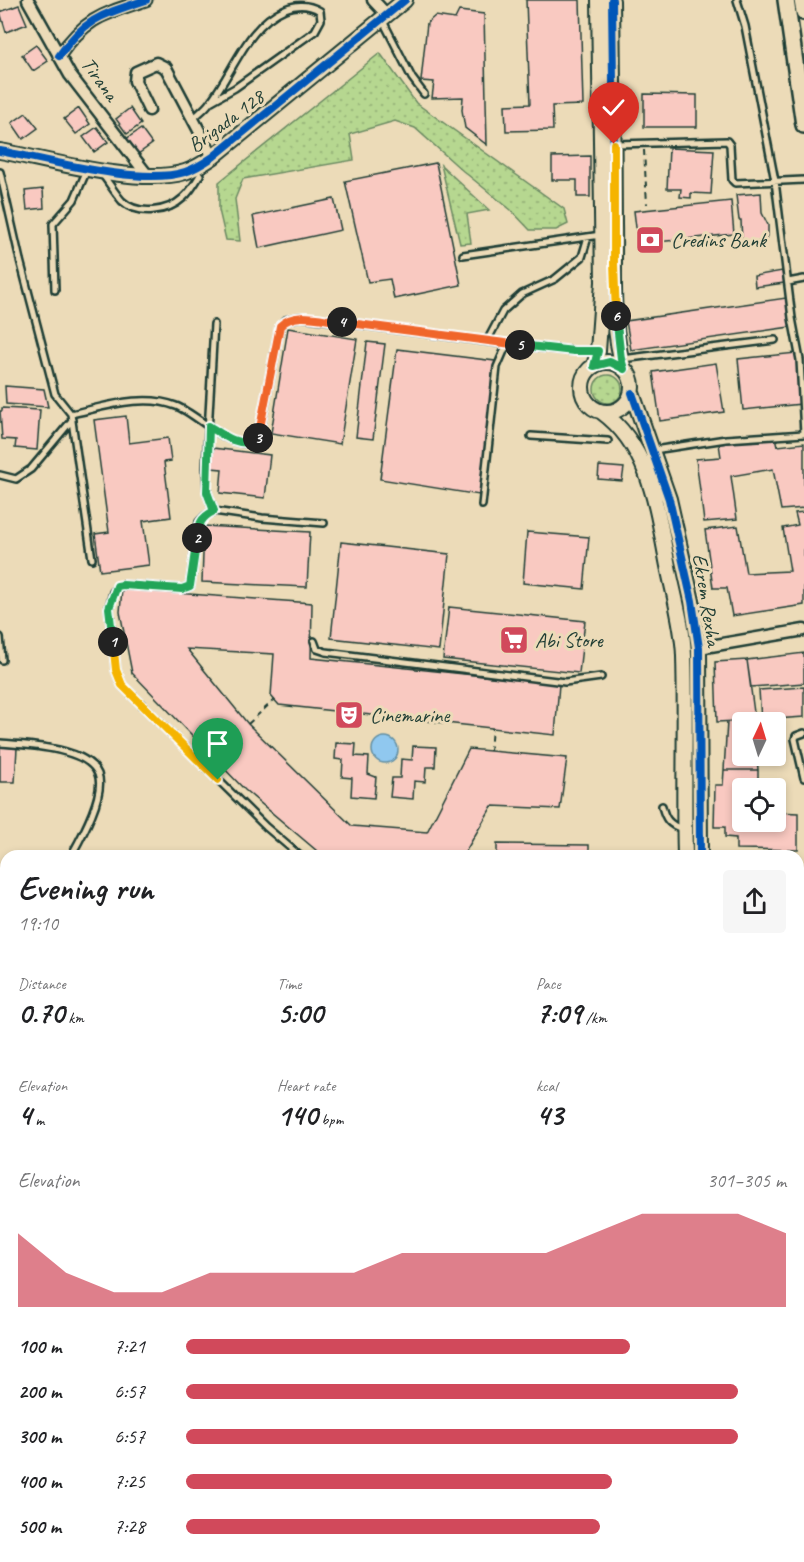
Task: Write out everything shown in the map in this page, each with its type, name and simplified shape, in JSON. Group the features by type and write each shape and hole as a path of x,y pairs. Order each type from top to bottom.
{"main road":[{"path":"786,0 804,125"},
{"path":"802,0 804,12"}],"street":[{"name":"Tirana","path":"28,0 70,75 148,176"},
{"path":"59,56 86,24 108,13 146,0"},
{"path":"373,0 385,17"},
{"name":"Brigada 128","path":"0,151 94,169 148,176 183,173 213,157 405,0"},
{"name":"Ekrem Rexha","path":"599,0 603,282 598,351 594,366 584,379 583,396 594,409 602,412 619,426 640,459 648,477 662,526 684,654 685,850"},
{"name":"Ekrem Rexha","path":"612,0 616,319 623,364 632,380 632,393 669,499 692,601 699,648 700,850"},
{"path":"149,110 135,81 136,72 156,63 166,68 213,157"},
{"path":"594,366 610,362 623,364"},
{"path":"602,412 609,413 624,407 632,393"},
{"path":"699,648 804,630"}],"lane":[{"path":"652,450 726,439 804,434 800,360 792,318 775,182 747,38 737,0"},
{"path":"194,118 210,102 249,40 270,15 293,6 311,6 320,12 321,20 315,31 235,88 210,102"},
{"path":"385,17 412,78 424,94"},
{"path":"614,144 727,141 730,145 732,180 735,183 804,180"},
{"path":"56,290 53,224 74,200 94,169 123,202 143,210 154,211 169,207 184,198 200,175"},
{"path":"0,171 20,260 55,394 71,417 92,559"},
{"path":"463,255 602,235"},
{"path":"487,341 503,311 522,294 555,279 582,257 588,237"},
{"path":"788,282 804,279"},
{"path":"0,475 16,479 31,469 71,417 122,403 159,401 178,406 229,440 243,443 258,440 280,326 286,320 301,317 507,344 574,351 598,351"},
{"path":"214,324 207,492 214,511"},
{"path":"623,364 775,339"},
{"path":"482,505 497,367 507,344"},
{"path":"531,436 609,441"},
{"path":"293,850 266,827 122,685 116,670 109,608 117,586 182,589 190,586 199,522 214,511 324,523"},
{"path":"0,637 2,660"},
{"path":"314,641 317,649 326,652 565,682 601,677"},
{"path":"804,734 796,736 795,739 804,778"},
{"path":"0,743 52,747 90,763 99,775 99,792 85,831 74,850"},
{"path":"662,806 664,816 669,823 684,829"}],"path":[{"path":"643,144 647,204"},
{"path":"248,724 274,700"},
{"path":"490,751 492,728"}],"green space":[{"path":"380,53 416,103 564,209 568,224 556,230 530,230 511,210 415,128 395,121 350,134 354,160 243,179 235,199 240,241 226,240 219,210 219,182"},
{"path":"441,165 489,210 467,214 471,243 460,244"},
{"path":"608,375 618,379 622,389 618,399 608,403 598,399 594,389 598,379"}],"water":[{"path":"385,737 394,741 398,750 394,759 385,763 376,759 372,750 376,741"}],"building":[{"path":"526,0 580,0 583,105 552,106 553,130 506,131 505,105 530,104"},
{"path":"19,5 27,24 6,32 0,12"},
{"path":"459,11 484,14 487,145 465,128 462,110 463,97 432,98 434,82 421,81 427,23 435,16 455,19"},
{"path":"36,45 48,61 33,71 22,55"},
{"path":"644,94 697,95 697,127 644,127"},
{"path":"79,108 90,124 76,134 64,119"},
{"path":"130,108 141,124 127,134 116,119"},
{"path":"26,113 38,128 23,139 12,123"},
{"path":"97,127 108,142 94,152 83,137"},
{"path":"141,129 152,144 138,154 126,139"},
{"path":"669,148 714,150 711,194 691,193 691,198 680,197 681,189 667,189"},
{"path":"590,156 590,197 577,197 577,180 552,180 552,157"},
{"path":"436,163 461,285 394,299 390,279 368,282 345,181"},
{"path":"43,189 44,208 27,210 25,191"},
{"path":"761,193 762,213 768,225 768,236 765,241 742,244 741,220 739,220 736,195"},
{"path":"334,199 341,230 259,248 253,216"},
{"path":"731,201 734,234 638,244 634,211"},
{"path":"782,271 784,283 755,287 754,276"},
{"path":"786,298 790,327 631,350 626,321"},
{"path":"288,328 357,339 340,444 271,433"},
{"path":"367,342 385,344 373,439 356,437"},
{"path":"397,349 495,361 479,495 380,479"},
{"path":"796,353 801,404 743,410 738,359"},
{"path":"716,363 724,412 660,421 653,372"},
{"path":"5,386 44,389 48,407 6,404"},
{"path":"2,408 40,410 37,450 15,448 16,440 2,439 0,411"},
{"path":"126,416 129,443 168,438 171,461 164,462 171,517 143,521 149,565 100,571 95,534 109,532 94,420"},
{"path":"776,437 778,446 804,443 804,508 781,510 773,469 731,476 737,519 704,522 696,459 721,457 719,444"},
{"path":"213,448 270,455 265,498 220,493 222,469 211,468"},
{"path":"599,466 624,468 622,481 598,479"},
{"path":"804,512 804,605 732,616 727,588 713,588 705,530 738,526 746,573 790,571 783,528 798,525 795,513"},
{"path":"204,526 310,532 307,587 202,582"},
{"path":"527,532 589,537 584,589 523,583"},
{"path":"341,542 449,554 439,650 331,638"},
{"path":"122,589 312,603 311,658 559,684 555,735 279,705 271,696 274,654 187,649 248,724 352,826 427,832 469,749 567,758 560,809 492,806 466,850 316,850 245,790 132,673 120,612"},
{"name":"Abi Store","path":"449,607 585,621 579,673 443,659"},
{"path":"804,653 804,683 751,687 747,660"},
{"path":"747,660 754,712 732,712 732,721 717,722 715,662"},
{"path":"804,687 804,717 786,718 786,712 760,712 759,690"},
{"path":"727,722 732,722 732,766 758,766 758,770 724,770"},
{"path":"336,743 356,744 355,756 369,757 368,774 376,777 374,798 351,796 352,778 342,777 343,760 335,759"},
{"path":"413,746 436,747 435,767 426,767 425,782 414,781 413,799 390,797 392,778 400,778 401,759 412,760"},
{"path":"0,747 17,748 15,782 0,782"},
{"path":"724,770 758,770 758,778 732,778 732,832 786,832 786,812 798,813 798,850 736,849 736,838 725,837 725,827 714,827 715,785 723,785"},
{"path":"497,844 589,845 589,850 497,850"}],"cycle path":[{"path":"59,56 87,25 118,9 146,0"},
{"path":"0,151 119,174 144,176 189,171 213,157 405,0"},
{"path":"612,0 614,297 617,335 624,369"},
{"path":"632,393 669,499 692,601 699,648 700,850"}],"place":[{"name":"Credins Bank","path":"650,240"},
{"name":"Abi Store","path":"514,640"},
{"name":"Cinemarine","path":"349,715"}],"route":[{"path":"218,780 122,685 116,670 109,608 117,586 182,589 190,586 199,522 214,511 207,492 209,426 229,440 243,443 258,440 280,326 286,320 301,317 507,344 574,351 598,351 594,366 610,362 624,369 616,319 614,144"}]}
